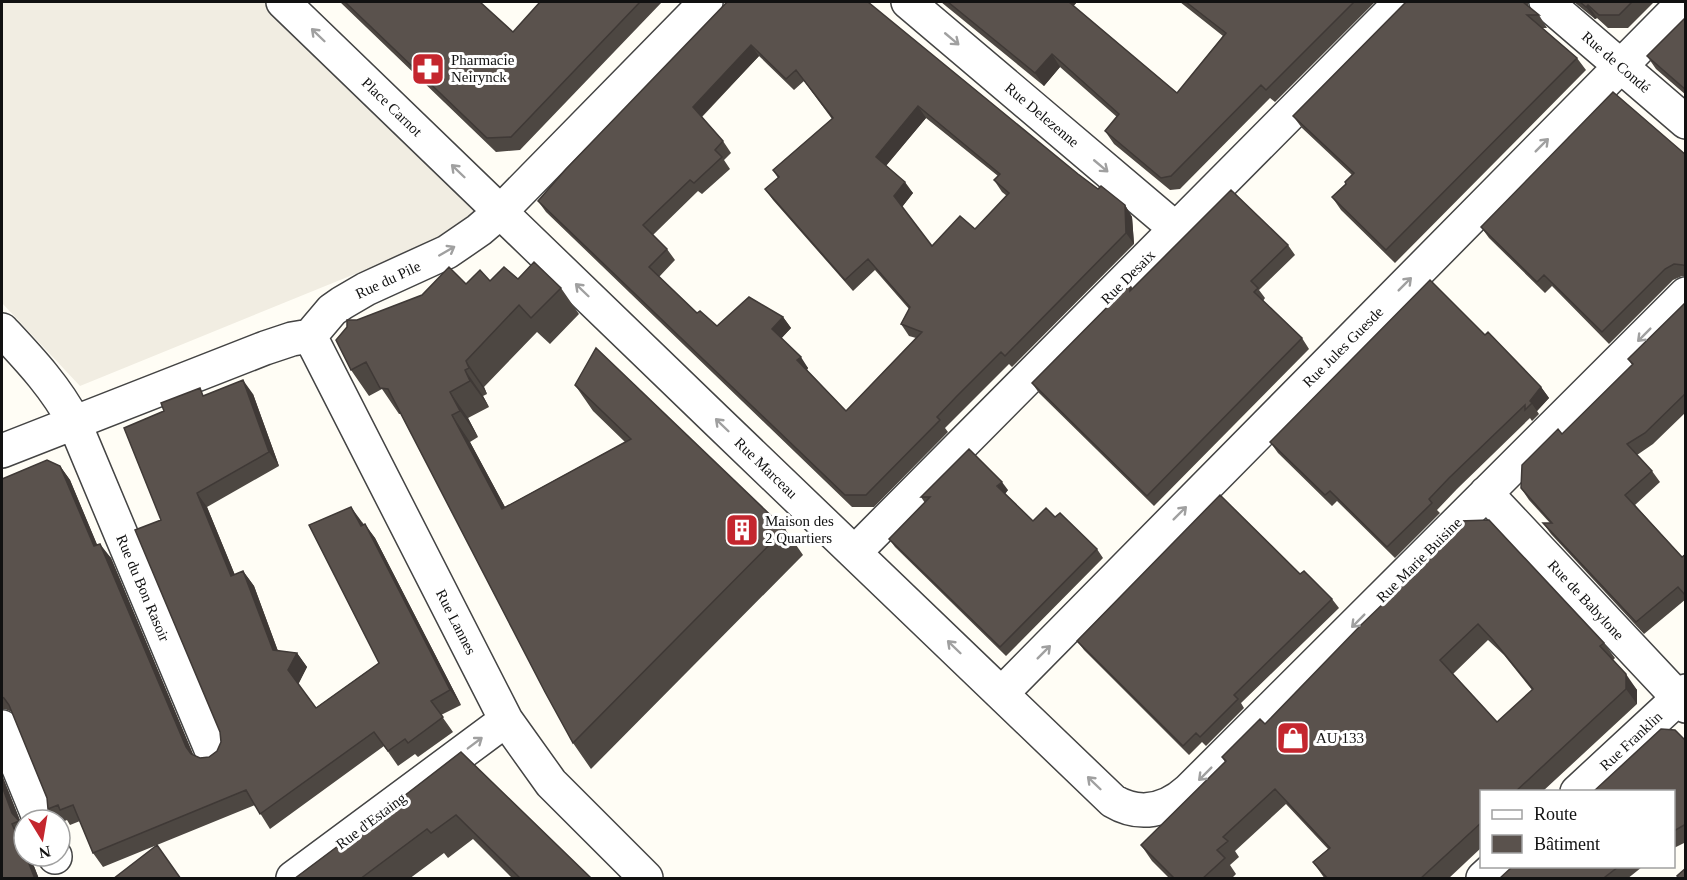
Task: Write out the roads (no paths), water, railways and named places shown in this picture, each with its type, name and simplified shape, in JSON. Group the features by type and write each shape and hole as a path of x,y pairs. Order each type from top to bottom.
{"street":[{"name":"Place Carnot","path":"283,2 500,212"},
{"name":"Rue du Pile","path":"310,336 332,310 342,303 366,289 447,252 479,230 500,212 706,2"},
{"name":"Rue Delezenne","path":"908,2 1176,229"},
{"name":"Rue Desaix","path":"855,552 1401,2"},
{"name":"Rue de Condé","path":"1546,2 1686,122"},
{"name":"Rue Jules Guesde","path":"1002,693 1684,2"},
{"name":"Rue Marceau","path":"500,212 1113,801 1127,808 1143,810"},
{"name":"Rue Marie Buisine","path":"1143,810 1177,801 1189,790 1686,294"},
{"path":"2,330 58,393 74,422"},
{"path":"2,451 265,348 310,336"},
{"name":"Rue Lannes","path":"310,336 506,720 550,783 646,879"},
{"name":"Rue du Bon Rasoir","path":"74,422 213,754"},
{"name":"Rue de Babylone","path":"1486,494 1683,698"},
{"name":"Rue Franklin","path":"1579,790 1683,698"},
{"name":"Rue d'Estaing","path":"293,879 506,720"},
{"path":"2,727 35,808"},
{"path":"1483,879 1495,868"}],"place":[{"name":"Pharmacie Neirynck","path":"428,69"},
{"name":"Maison des 2 Quartiers","path":"742,530"},
{"name":"AU 133","path":"1293,738"}]}
